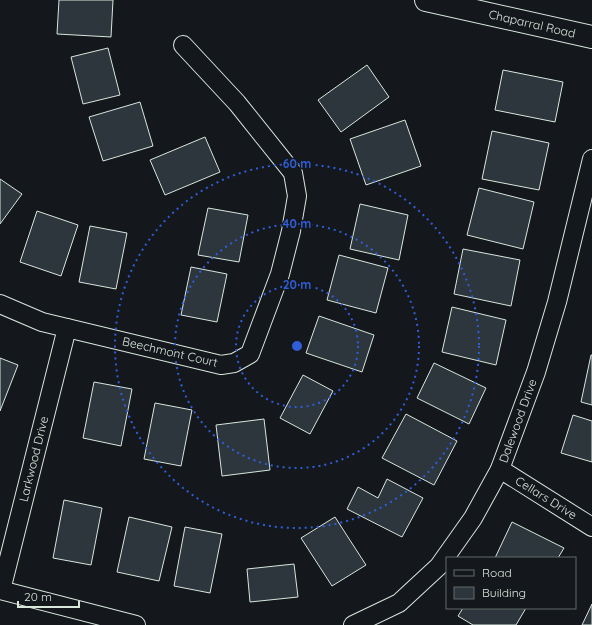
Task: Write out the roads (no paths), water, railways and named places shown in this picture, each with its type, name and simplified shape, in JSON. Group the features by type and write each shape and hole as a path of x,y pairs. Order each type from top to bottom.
{"main road":[{"name":"Chaparral Road","path":"426,0 592,37"}],"street":[{"name":"Beechmont Court","path":"0,304 42,322 222,365 234,362 250,354 280,274 297,196 294,173 237,103 183,45"},
{"name":"Dalewood Drive","path":"353,625 399,603 439,566 473,518 500,469 536,372 557,302 592,160"},
{"name":"Larkwood Drive","path":"1,590 67,328"},
{"name":"Cellars Drive","path":"500,469 592,527"},
{"path":"1,590 136,625"}]}
